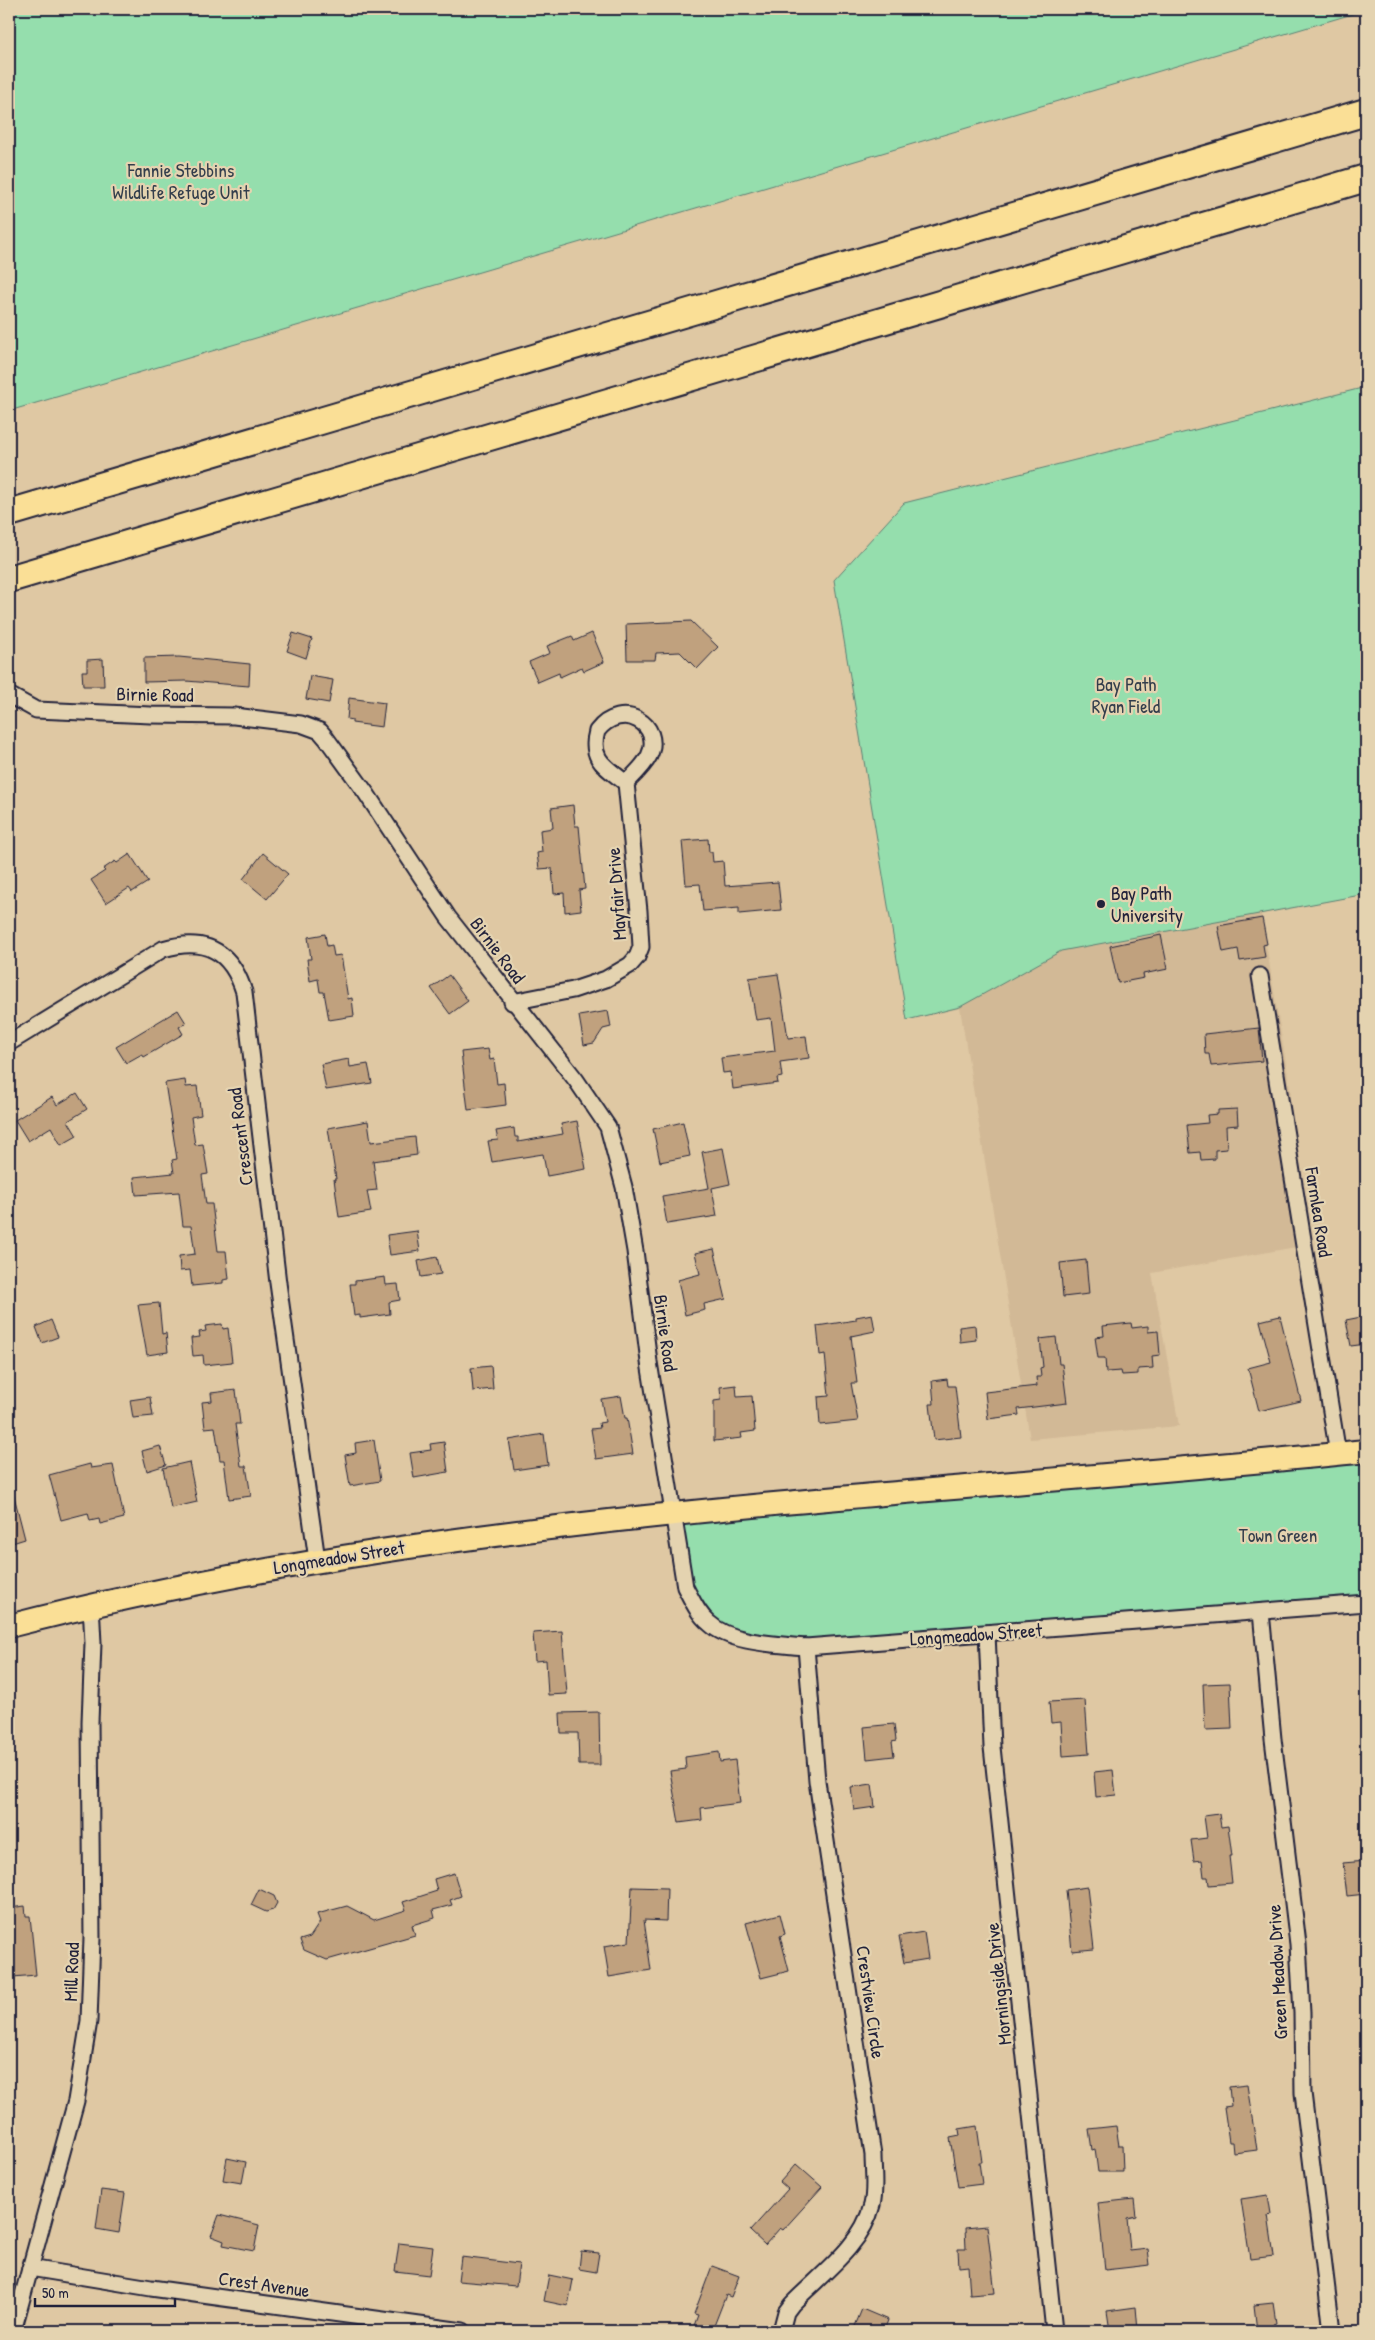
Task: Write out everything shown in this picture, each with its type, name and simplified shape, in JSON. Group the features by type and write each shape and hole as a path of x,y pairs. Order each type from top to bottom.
{"highway":[{"path":"9,513 1366,112"},
{"path":"9,579 1366,178"}],"main road":[{"name":"Longmeadow Street","path":"9,1626 91,1604 317,1560 502,1533 674,1513 1366,1451"}],"street":[{"name":"Birnie Road","path":"9,695 36,710 151,715 214,715 292,723 320,731 366,793 448,918 589,1098 603,1118 611,1135 632,1237 649,1362 674,1513"},
{"path":"622,715 632,716 641,721 647,728 652,747 645,763 626,782 604,766 595,750 597,731 612,717 622,715"},
{"name":"Mayfair Drive","path":"512,1002 572,990 606,979 630,965 637,957 640,947 639,911 626,782"},
{"name":"Crescent Road","path":"9,1043 163,949 181,944 202,945 222,955 236,972 244,992 275,1264 317,1560"},
{"name":"Farmlea Road","path":"1260,976 1338,1454"},
{"name":"Longmeadow Street","path":"674,1513 686,1587 697,1610 710,1624 744,1641 806,1647 1366,1603"},
{"name":"Mill Road","path":"13,2331 76,2101 89,2021 92,1938 90,1722 93,1643 91,1604"},
{"name":"Green Meadow Drive","path":"1261,1612 1273,1739 1298,1935 1302,2013 1303,2093 1332,2331"},
{"name":"Morningside Drive","path":"986,1633 992,1747 1054,2331"},
{"name":"Crestview Circle","path":"781,2331 786,2312 792,2304 836,2261 860,2232 869,2215 874,2194 873,2155 817,1781 806,1647"},
{"name":"Crest Avenue","path":"30,2268 151,2288 464,2331"}],"shaded area":[{"name":"Bay Path Ryan Field","path":"1366,387 1366,894 1261,914 1291,1094 1271,1098 1296,1247 1152,1273 1179,1426 1030,1439 960,1008 907,1020 834,580 904,503"}],"green space":[{"name":"Fannie Stebbins Wildlife Refuge Unit","path":"9,9 1366,9 1366,10 9,411"},
{"name":"Bay Path Ryan Field","path":"1366,387 1366,894 1061,951 960,1007 907,1020 834,580 904,503"},
{"name":"Town Green","path":"1366,1451 1366,1603 806,1647 744,1641 697,1609 674,1513"}],"building":[{"path":"691,621 718,647 697,669 680,652 656,653 655,660 627,660 626,624"},
{"path":"293,633 312,639 306,658 287,651"},
{"path":"592,633 604,662 584,671 582,667 560,677 559,673 538,682 529,662 550,653 547,646 572,636 574,641"},
{"path":"179,657 250,664 249,686 186,681 144,682 144,658"},
{"path":"103,659 104,686 83,686 82,671 87,671 87,660"},
{"path":"310,676 333,680 329,703 306,699"},
{"path":"349,698 385,703 382,727 352,723 352,720 347,719"},
{"path":"573,805 575,826 579,826 585,889 579,890 581,910 565,912 564,893 554,894 552,868 539,869 537,853 542,852 540,830 553,828 551,808"},
{"path":"708,839 709,852 712,852 713,862 723,861 725,886 778,882 781,910 739,914 739,908 703,911 700,884 686,885 682,841"},
{"path":"263,853 288,874 267,899 243,879"},
{"path":"130,854 148,882 132,892 129,888 106,903 91,880 105,871 103,869 115,861 117,863"},
{"path":"1262,918 1267,944 1263,945 1265,957 1240,961 1238,949 1223,952 1218,926"},
{"path":"325,934 327,946 332,945 334,956 341,955 348,999 352,998 354,1016 329,1020 324,992 320,992 318,979 310,981 307,959 311,959 308,937"},
{"path":"1161,935 1168,969 1143,974 1144,978 1118,983 1110,946"},
{"path":"778,974 788,1038 806,1036 809,1058 780,1062 782,1077 777,1078 778,1083 733,1089 731,1072 723,1073 721,1058 775,1051 771,1018 756,1020 749,978"},
{"path":"449,975 468,1001 450,1014 431,988"},
{"path":"178,1010 186,1023 179,1027 183,1034 144,1057 142,1054 126,1063 116,1047"},
{"path":"608,1011 611,1027 603,1029 594,1043 584,1045 579,1016"},
{"path":"1259,1028 1262,1061 1211,1066 1209,1054 1205,1054 1204,1034"},
{"path":"488,1049 490,1060 494,1059 497,1084 504,1083 506,1105 468,1110 461,1052"},
{"path":"349,1059 350,1067 368,1064 372,1083 326,1090 321,1064"},
{"path":"185,1080 186,1087 197,1086 201,1115 191,1117 195,1145 203,1144 208,1174 202,1175 206,1204 212,1204 218,1251 226,1251 229,1279 223,1280 223,1283 192,1286 190,1270 180,1271 179,1256 195,1254 191,1226 183,1226 179,1192 136,1195 134,1177 174,1173 172,1160 177,1159 165,1083"},
{"path":"77,1093 87,1109 68,1121 77,1136 61,1145 51,1127 28,1141 15,1120 52,1097 57,1105"},
{"path":"1237,1109 1238,1125 1226,1126 1227,1149 1215,1150 1215,1159 1201,1160 1200,1152 1190,1153 1187,1125 1208,1123 1207,1115 1218,1114 1218,1110"},
{"path":"368,1121 371,1142 415,1137 417,1155 373,1161 377,1190 367,1191 371,1212 339,1217 334,1179 336,1179 328,1128"},
{"path":"577,1121 586,1169 547,1176 543,1154 492,1162 488,1141 498,1140 496,1131 514,1128 515,1137 518,1137 518,1142 563,1134 561,1124"},
{"path":"683,1122 690,1156 660,1162 653,1129"},
{"path":"723,1148 730,1184 712,1188 717,1216 667,1224 662,1196 709,1188 702,1152"},
{"path":"417,1231 420,1251 390,1255 387,1235"},
{"path":"714,1249 726,1299 704,1304 705,1310 685,1315 678,1280 700,1274 695,1253"},
{"path":"437,1257 441,1274 421,1277 418,1261"},
{"path":"1086,1260 1089,1294 1063,1297 1060,1263"},
{"path":"385,1277 386,1285 398,1284 400,1300 389,1302 390,1314 360,1318 360,1315 354,1316 350,1284 355,1284 355,1281"},
{"path":"159,1303 162,1334 166,1333 168,1352 147,1355 138,1305"},
{"path":"872,1314 875,1331 851,1336 857,1383 851,1383 858,1421 820,1425 818,1397 829,1396 825,1354 820,1355 817,1326 856,1320 856,1317"},
{"path":"1280,1316 1301,1401 1259,1411 1248,1368 1271,1362 1260,1321"},
{"path":"1366,1316 1366,1344 1351,1346 1346,1320"},
{"path":"51,1320 58,1337 42,1343 36,1327"},
{"path":"1131,1323 1132,1328 1148,1326 1148,1332 1158,1331 1160,1355 1152,1356 1153,1368 1138,1369 1138,1374 1122,1375 1121,1371 1106,1372 1105,1358 1098,1358 1095,1337 1104,1336 1103,1326"},
{"path":"222,1324 223,1329 228,1328 232,1362 204,1365 203,1355 193,1356 191,1338 200,1337 199,1332 206,1331 205,1326"},
{"path":"975,1325 976,1340 960,1342 959,1327"},
{"path":"1056,1337 1067,1403 1018,1409 1019,1415 988,1419 985,1392 1037,1386 1036,1377 1041,1377 1040,1368 1043,1367 1040,1339"},
{"path":"491,1366 493,1389 473,1391 471,1368"},
{"path":"947,1379 948,1386 955,1386 961,1437 934,1440 930,1404 934,1404 932,1381"},
{"path":"736,1385 737,1397 752,1396 755,1431 741,1433 742,1438 714,1441 714,1401 721,1400 720,1387"},
{"path":"236,1390 240,1424 235,1424 241,1466 246,1466 251,1496 229,1499 224,1460 220,1460 215,1427 205,1428 202,1402 212,1401 211,1393"},
{"path":"621,1396 633,1454 596,1459 591,1429 600,1428 599,1423 605,1422 601,1399"},
{"path":"150,1397 153,1416 133,1418 130,1400"},
{"path":"544,1434 548,1465 514,1470 509,1440"},
{"path":"374,1440 380,1481 350,1486 345,1455 356,1453 355,1443"},
{"path":"444,1442 448,1472 414,1478 410,1453 431,1450 430,1444"},
{"path":"160,1446 166,1465 147,1471 142,1451"},
{"path":"189,1462 197,1502 171,1508 163,1468"},
{"path":"90,1464 91,1468 113,1465 124,1518 100,1524 99,1519 90,1521 88,1513 61,1520 49,1475"},
{"path":"9,1496 14,1496 25,1539 9,1544"},
{"path":"562,1631 567,1694 548,1695 546,1660 535,1661 533,1633"},
{"path":"1230,1683 1232,1729 1205,1730 1203,1684"},
{"path":"1085,1700 1089,1754 1063,1756 1061,1722 1051,1723 1049,1702"},
{"path":"599,1712 600,1765 579,1765 578,1733 561,1733 560,1713"},
{"path":"894,1724 896,1741 892,1742 894,1756 867,1759 864,1727"},
{"path":"719,1752 720,1762 735,1760 740,1803 701,1808 702,1820 679,1823 670,1771 686,1769 685,1757"},
{"path":"1113,1770 1116,1795 1096,1797 1094,1772"},
{"path":"872,1784 875,1807 854,1810 851,1787"},
{"path":"1219,1814 1221,1827 1228,1826 1232,1856 1229,1856 1232,1883 1209,1885 1208,1877 1204,1877 1202,1860 1194,1861 1191,1840 1207,1838 1204,1816"},
{"path":"1366,1861 1366,1894 1347,1896 1343,1863"},
{"path":"454,1873 461,1896 450,1900 452,1905 433,1910 435,1918 412,1925 415,1935 327,1960 304,1950 300,1940 310,1937 320,1922 317,1914 347,1906 374,1920 406,1910 403,1902 437,1891 434,1879"},
{"path":"632,1887 667,1888 666,1921 644,1920 651,1970 609,1977 604,1946 629,1942"},
{"path":"1087,1887 1094,1949 1072,1951 1066,1890"},
{"path":"259,1889 274,1896 277,1903 273,1910 266,1912 251,1905"},
{"path":"25,1906 26,1916 30,1916 36,1975 13,1977 11,1956 9,1956 9,1908"},
{"path":"780,1914 785,1934 780,1936 789,1971 761,1978 746,1923"},
{"path":"924,1932 928,1959 904,1963 899,1936"},
{"path":"1247,2085 1257,2150 1234,2153 1233,2142 1229,2142 1224,2107 1231,2106 1229,2087"},
{"path":"977,2126 982,2162 979,2162 982,2184 958,2187 950,2138 960,2136 959,2129"},
{"path":"1116,2126 1119,2146 1122,2146 1123,2172 1098,2172 1095,2149 1092,2150 1089,2129"},
{"path":"227,2158 246,2162 242,2183 223,2180"},
{"path":"796,2164 822,2187 783,2230 780,2228 765,2245 750,2231 788,2189 780,2182"},
{"path":"101,2190 125,2193 119,2233 96,2229"},
{"path":"1268,2195 1271,2214 1268,2215 1274,2256 1250,2259 1241,2199"},
{"path":"1134,2199 1136,2216 1127,2218 1130,2251 1148,2249 1150,2265 1105,2270 1098,2203"},
{"path":"219,2215 259,2225 254,2251 223,2245 224,2241 211,2236"},
{"path":"987,2226 995,2293 970,2295 968,2266 959,2267 958,2249 966,2249 965,2228"},
{"path":"399,2243 433,2247 429,2275 395,2271"},
{"path":"581,2251 599,2253 596,2272 579,2269"},
{"path":"461,2257 519,2264 516,2286 458,2281"},
{"path":"712,2266 739,2276 731,2297 726,2295 712,2331 692,2331 698,2315 694,2314"},
{"path":"549,2275 573,2280 568,2306 544,2301"},
{"path":"1273,2303 1276,2323 1273,2324 1274,2331 1257,2331 1254,2305"},
{"path":"1136,2307 1138,2331 1110,2331 1107,2311"},
{"path":"862,2309 888,2320 884,2331 853,2331"}],"place":[{"name":"Bay Path University","path":"1101,904"}]}
